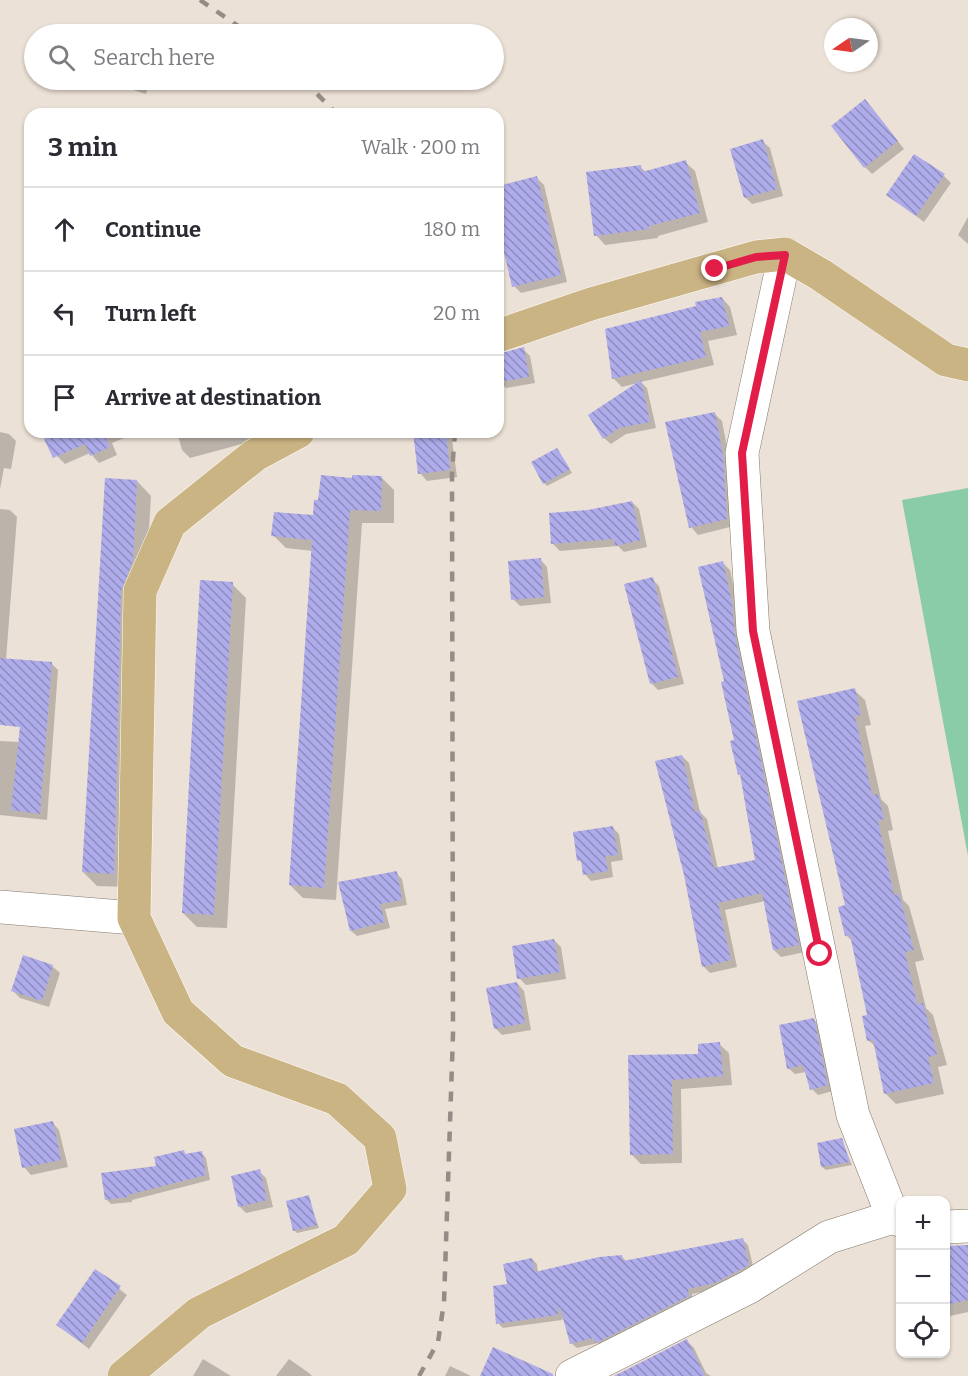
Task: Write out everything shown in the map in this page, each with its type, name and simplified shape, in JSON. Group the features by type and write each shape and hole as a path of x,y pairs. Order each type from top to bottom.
{"main road":[{"path":"504,334 591,304 745,260 785,255 821,274 946,360 968,364"},
{"path":"124,1376 199,1313 346,1240 390,1189 380,1138 337,1099 233,1061 178,1012 134,918 140,591 170,523 255,455 287,438"}],"street":[{"path":"785,255 742,453 753,631 853,1115 896,1216"},
{"path":"0,908 134,918"},
{"path":"572,1376 748,1287 829,1237 896,1218"},
{"path":"950,1227 968,1226"}],"green space":[{"path":"968,488 968,856 902,500"}],"building":[{"path":"865,99 898,141 864,168 831,126"},
{"path":"763,139 777,189 744,198 730,149"},
{"path":"914,154 945,174 916,216 886,195"},
{"path":"686,160 700,213 649,226 649,229 594,236 586,172 641,165 642,172"},
{"path":"537,176 561,275 512,287 504,252 504,184"},
{"path":"722,297 729,326 700,332 706,357 612,379 605,329 696,306 695,302"},
{"path":"524,347 529,377 504,381 504,352"},
{"path":"641,380 650,422 619,428 603,439 588,415"},
{"path":"715,412 723,455 727,519 689,528 665,422"},
{"path":"106,438 110,447 90,456 85,444 53,458 44,439"},
{"path":"414,438 447,438 450,470 418,474"},
{"path":"557,448 570,469 543,484 531,462"},
{"path":"321,475 352,478 352,475 382,476 381,511 350,510 324,888 289,885 312,540 271,536 274,512 313,515 314,500 318,500"},
{"path":"105,478 137,480 133,561 121,591 114,874 82,872"},
{"path":"632,501 641,540 615,546 614,539 551,544 549,513 588,510"},
{"path":"541,558 544,597 511,600 508,561"},
{"path":"723,561 732,603 735,635 799,945 773,950 762,893 718,903 731,960 702,967 684,875 655,761 682,755 695,812 700,810 714,868 755,860 740,774 738,775 730,741 734,740 721,682 724,681 698,567"},
{"path":"653,577 678,677 650,684 624,584"},
{"path":"200,580 233,582 214,915 182,913"},
{"path":"0,658 52,662 40,814 11,810 20,727 0,725"},
{"path":"855,688 861,715 855,716 872,795 878,794 884,819 878,821 894,895 899,894 914,950 905,952 917,1004 923,1003 937,1055 928,1057 934,1083 884,1094 873,1040 867,1041 862,1016 867,1015 850,935 845,936 838,907 845,905 797,701"},
{"path":"613,826 618,855 605,856 608,871 583,875 581,860 577,861 573,832"},
{"path":"397,871 402,900 380,904 385,922 350,931 338,882"},
{"path":"554,939 560,972 517,979 512,946"},
{"path":"23,955 53,965 42,1001 11,991"},
{"path":"517,982 525,1023 494,1029 486,988"},
{"path":"814,1018 828,1085 810,1090 803,1065 787,1069 779,1025"},
{"path":"720,1042 723,1076 672,1080 673,1154 630,1155 628,1055 698,1054 698,1044"},
{"path":"53,1121 61,1160 22,1168 14,1129"},
{"path":"842,1138 850,1162 821,1167 817,1143"},
{"path":"184,1150 185,1154 202,1151 206,1175 128,1195 128,1197 105,1200 101,1173 156,1166 154,1157"},
{"path":"260,1169 267,1200 238,1207 231,1176"},
{"path":"309,1195 317,1225 293,1231 286,1201"},
{"path":"743,1238 749,1265 715,1283 688,1289 689,1296 596,1343 593,1338 570,1344 560,1307 557,1315 496,1324 493,1286 507,1284 503,1264 532,1258 535,1272 599,1257 622,1255 623,1261"},
{"path":"968,1245 968,1300 950,1304 950,1250 950,1246"},
{"path":"95,1269 121,1286 82,1343 56,1325"},
{"path":"687,1339 705,1376 614,1376"},
{"path":"493,1347 553,1374 553,1376 480,1376"}],"railway":[{"path":"200,0 235,24"},
{"path":"313,90 331,108"},
{"path":"419,1376 438,1342 444,1302 453,1034 452,472 455,438"}],"route":[{"path":"715,269 756,257 785,255 742,453 753,631 820,954"}]}
